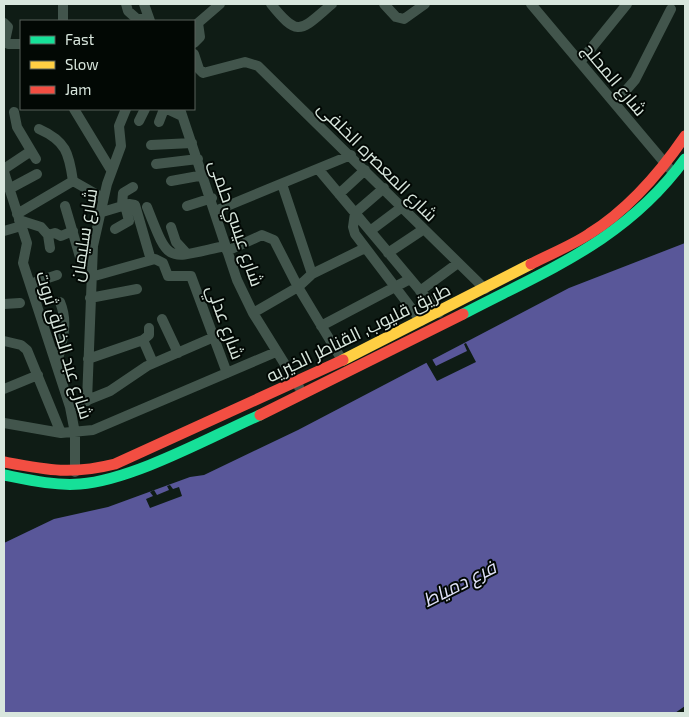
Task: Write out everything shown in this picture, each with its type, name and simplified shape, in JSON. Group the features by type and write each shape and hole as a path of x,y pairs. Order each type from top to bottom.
{"main road":[{"name":"طريق قليوب, القناطر الخيريه","path":"4,462 42,470 75,472 115,464 342,360 439,313 605,223 637,196 666,164 685,136"},
{"name":"طريق قليوب, القناطر الخيريه","path":"4,475 54,484 87,483 103,480 152,462 260,416 595,245 641,212 675,174 685,159"}],"street":[{"path":"63,4 63,20"},
{"path":"126,4 128,10 137,19 149,20 144,4"},
{"path":"195,42 200,37 198,23 220,4"},
{"path":"271,4 287,24 295,28 306,25 332,4"},
{"path":"384,4 396,17 404,19 425,4"},
{"name":"شارع المحلج","path":"531,4 675,174"},
{"path":"580,62 627,4"},
{"path":"615,103 635,80 671,9"},
{"path":"4,22 8,27 5,41 8,44 20,44"},
{"name":"شارع المعصره الخلفى","path":"195,57 199,69 203,73 245,62 258,66 485,289"},
{"path":"75,110 111,170"},
{"name":"شارع سليمان","path":"87,401 92,263 103,198 111,170 121,146 119,126 126,110"},
{"path":"138,121 145,110"},
{"path":"160,122 165,110"},
{"path":"4,170 34,155 17,127 14,112"},
{"name":"شارع عيسي حلمى","path":"181,112 212,198 226,248 253,313 303,395"},
{"path":"39,129 52,134 66,149 69,155 73,181"},
{"path":"151,145 192,144"},
{"path":"215,211 319,170 350,155"},
{"path":"156,164 198,159"},
{"name":"شارع عبد الخالق ثروت","path":"4,170 27,247 23,263 70,407 75,433 75,472"},
{"path":"319,170 439,313"},
{"path":"339,194 365,170"},
{"path":"9,189 37,174"},
{"path":"171,181 204,175"},
{"path":"73,181 103,198"},
{"path":"4,231 73,181"},
{"path":"282,184 312,274"},
{"path":"115,229 129,221 124,205 123,193 133,187"},
{"path":"384,188 355,213 353,227 355,234 365,248 421,321"},
{"path":"187,206 212,198"},
{"path":"100,213 124,205 135,205 145,212 154,224 164,248 171,254 187,254 226,248 258,236 271,237 298,287 342,360"},
{"path":"65,206 82,260 86,263 92,263"},
{"path":"370,231 402,207"},
{"path":"91,277 151,260 142,228 145,212"},
{"path":"19,220 41,227 48,235 50,248"},
{"path":"142,228 154,224"},
{"path":"171,226 176,242 187,254"},
{"path":"388,253 424,228"},
{"path":"48,235 55,233 62,236 73,231"},
{"path":"146,241 160,239"},
{"path":"253,313 298,287 312,274 365,248"},
{"name":"شارع عدلي","path":"151,260 161,261 168,276 185,275 193,278 227,373"},
{"path":"420,292 458,263"},
{"path":"30,284 57,275"},
{"path":"321,326 410,279"},
{"path":"90,298 137,289"},
{"path":"57,367 65,324 65,316 60,302"},
{"path":"4,304 20,303"},
{"path":"162,319 178,353"},
{"path":"88,359 143,340 149,335 149,328"},
{"path":"70,407 110,391 153,363 214,337"},
{"path":"143,340 153,363"},
{"path":"4,341 25,347 61,433"},
{"path":"4,423 61,433 75,433 101,427 276,352"},
{"path":"4,389 38,376"}],"water":[{"name":"فرع دمياط","path":"685,243 685,706 675,713 4,713 4,543 54,519 108,507 190,477 204,475 298,430 569,288"}],"pier":[{"path":"466,343 476,362 437,381 426,362 432,359 436,366 467,351 464,344"},
{"path":"170,485 173,489 179,487 182,496 150,508 146,499 153,496 150,492 154,490 157,495 169,490 167,486"}],"traffic: fast":[{"path":"463,314 555,267 612,232 638,211 662,187 685,159"},
{"path":"4,475 61,484 101,481 147,466 260,415"}],"traffic: slow":[{"path":"343,360 531,264"}],"traffic: jam":[{"path":"531,264 568,246 604,224 630,202 654,177 685,136"},
{"path":"260,415 463,314"},
{"path":"4,462 59,470 85,469 115,464 343,360"}]}
